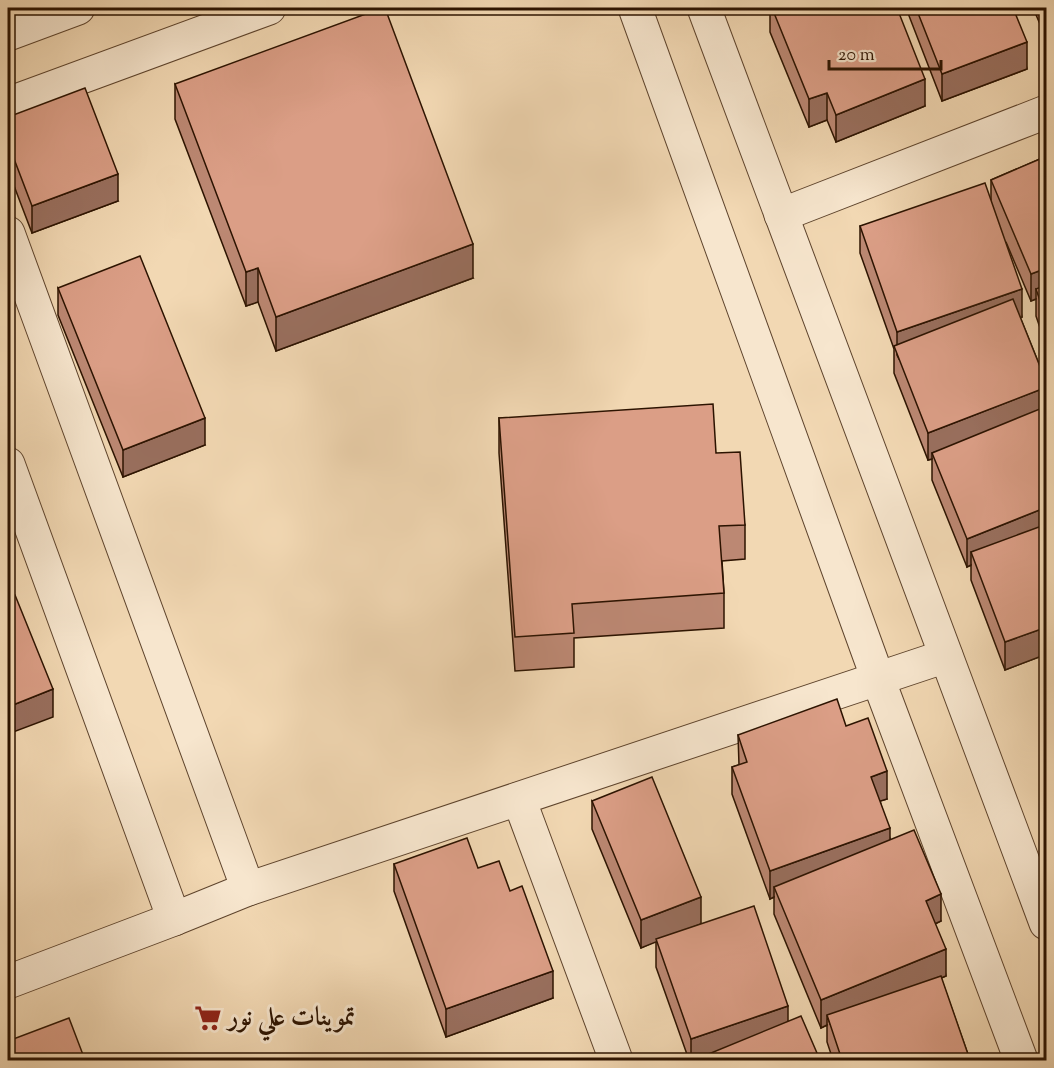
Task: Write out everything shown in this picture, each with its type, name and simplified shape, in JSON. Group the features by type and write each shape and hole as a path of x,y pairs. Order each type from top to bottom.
{"street":[{"path":"8,34 78,8"},
{"path":"8,104 269,8"},
{"path":"634,8 878,679 1021,1060"},
{"path":"704,8 1047,923"},
{"path":"782,215 1047,112"},
{"path":"8,233 248,889"},
{"path":"8,464 174,919"},
{"path":"8,982 248,889 946,656"},
{"path":"519,799 616,1060"}],"building":[{"path":"385,8 473,244 276,317 258,268 246,272 175,84"},
{"path":"772,8 897,8 925,79 836,115 827,93 809,99"},
{"path":"916,8 1013,8 1027,42 942,74"},
{"path":"85,88 118,174 32,206 8,143 8,117"},
{"path":"1047,156 1047,268 1031,274 991,180"},
{"path":"985,183 1022,289 897,332 860,226"},
{"path":"140,256 205,418 123,450 58,288"},
{"path":"1047,285 1047,321 1036,289"},
{"path":"1013,299 1047,387 928,433 894,346"},
{"path":"713,404 716,453 740,452 745,525 719,526 724,593 572,604 574,633 515,637 499,418"},
{"path":"1047,406 1047,507 967,539 932,453"},
{"path":"1047,524 1047,627 1005,642 971,552"},
{"path":"15,595 53,689 8,707 8,598"},
{"path":"837,699 846,726 868,718 887,771 871,777 890,828 770,871 732,767 747,762 738,735"},
{"path":"652,777 701,897 641,920 592,801"},
{"path":"914,830 941,894 926,901 946,949 821,1000 774,887"},
{"path":"467,838 478,868 499,861 510,891 522,886 553,971 446,1009 394,864"},
{"path":"754,906 788,1006 691,1039 656,939"},
{"path":"941,976 970,1060 842,1060 827,1015"},
{"path":"801,1016 820,1060 694,1060"},
{"path":"69,1018 85,1060 8,1060 8,1041"}],"place":[{"name":"تموينات علي نور","path":"208,1018"}]}
